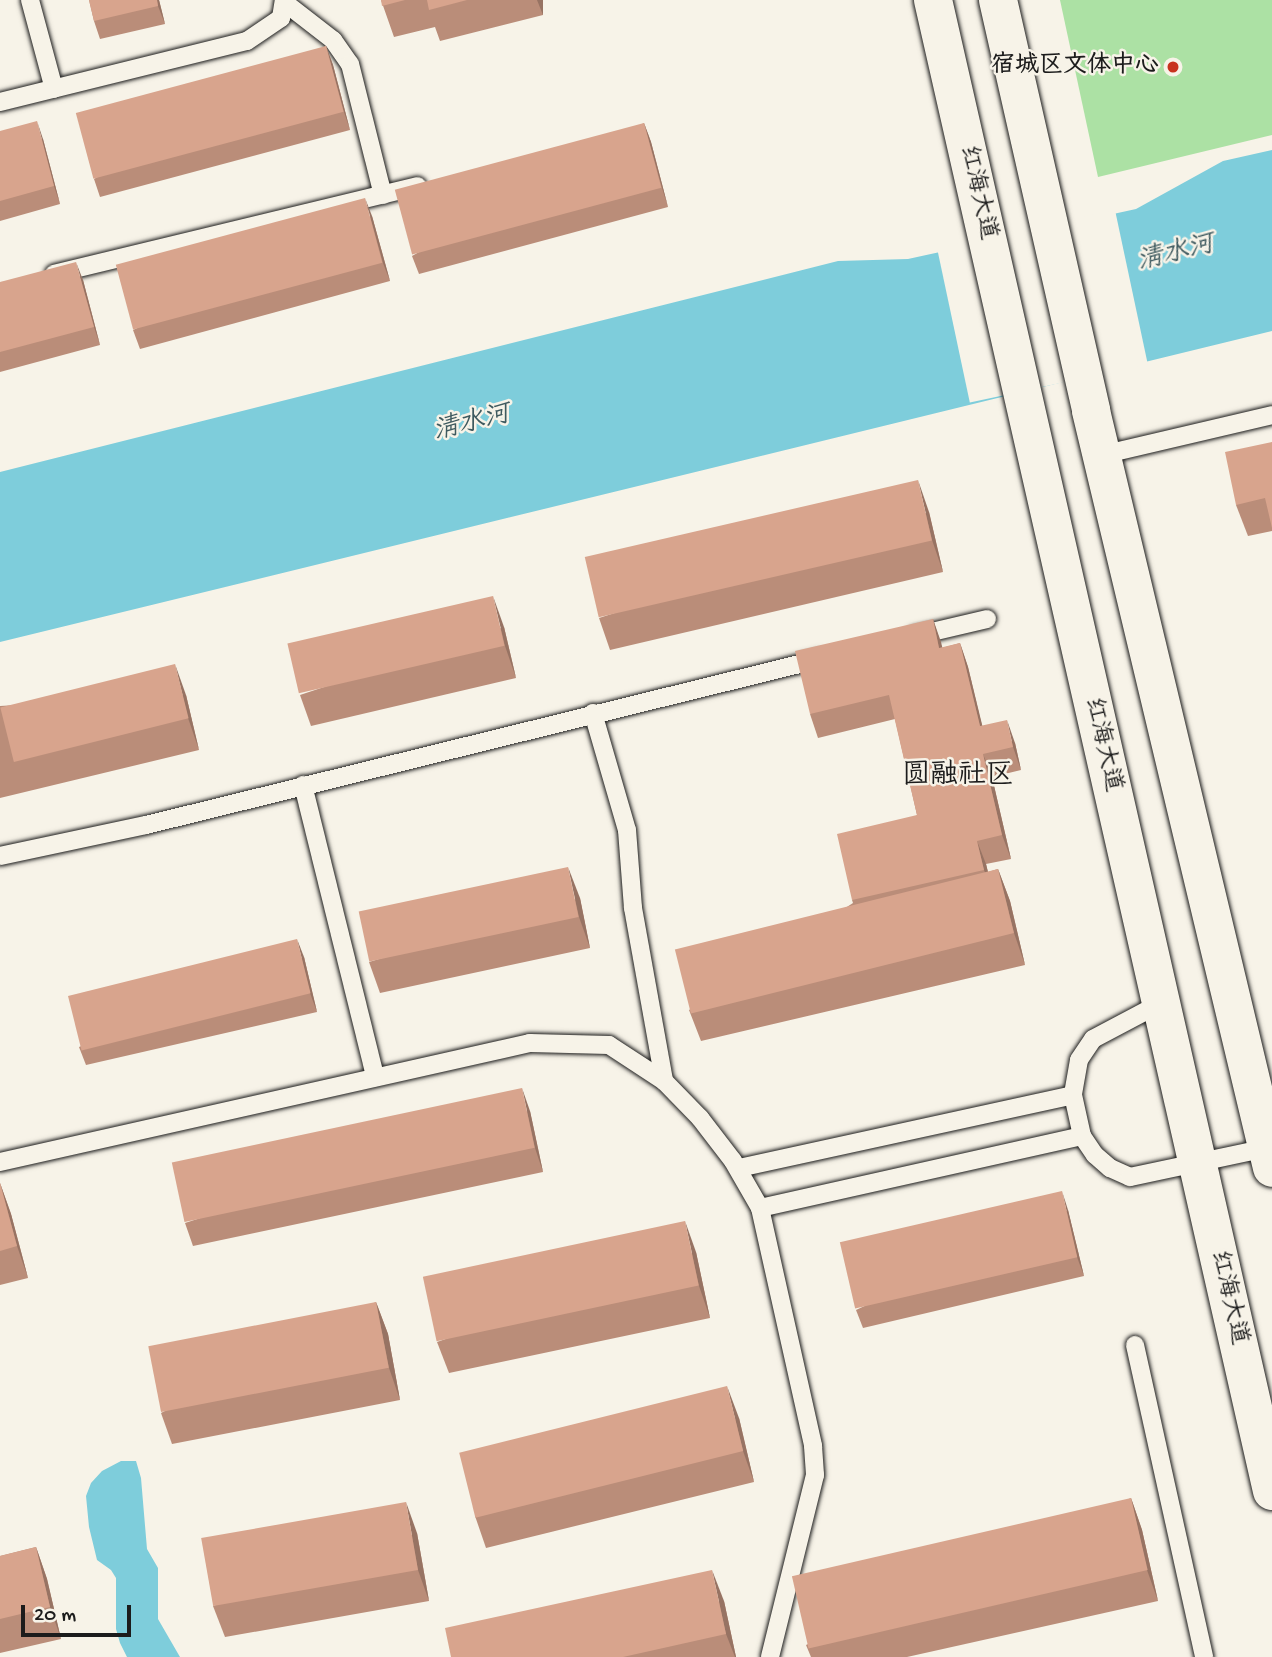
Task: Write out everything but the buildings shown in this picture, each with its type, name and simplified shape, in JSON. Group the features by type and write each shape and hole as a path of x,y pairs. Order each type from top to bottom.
{"main road":[{"name":"红海大道","path":"933,0 1272,1491"},
{"path":"998,0 1102,454 1270,1154"}],"lane":[{"path":"30,0 54,89"},
{"path":"0,102 247,41 281,18 284,1 333,40 350,64 383,195"},
{"path":"40,277 435,181"},
{"path":"1102,454 1272,415"},
{"path":"892,642 988,619"},
{"path":"0,856 146,825 593,713 838,655"},
{"path":"593,713 627,830 633,908 664,1081"},
{"path":"303,785 375,1077"},
{"path":"1161,1003 1093,1039 1079,1060 1073,1095 1082,1136 1110,1168 1130,1177 1197,1161 1270,1154"},
{"path":"0,1162 530,1043 608,1045 664,1081 700,1118 739,1168 760,1208 813,1446 815,1475 770,1657"},
{"path":"739,1168 1073,1095"},
{"path":"760,1208 1082,1136"},
{"path":"1135,1345 1204,1657"}],"green space":[{"name":"宿城区文体中心","path":"1060,0 1272,0 1272,135 1098,177"}],"water":[{"name":"清水河","path":"1272,150 1272,331 0,642 0,472 838,261 908,259 1136,209 1223,161"},
{"path":"121,1461 136,1461 141,1478 147,1549 158,1568 158,1619 180,1657 127,1657 120,1643 116,1629 116,1578 111,1570 97,1560 89,1527 86,1496 91,1483 102,1471"}],"pier":[{"path":"1115,210 1148,365 970,402 937,248"}],"place":[{"name":"宿城区文体中心","path":"1173,67"}],"district":[{"name":"圆融社区","path":"958,777"}]}
